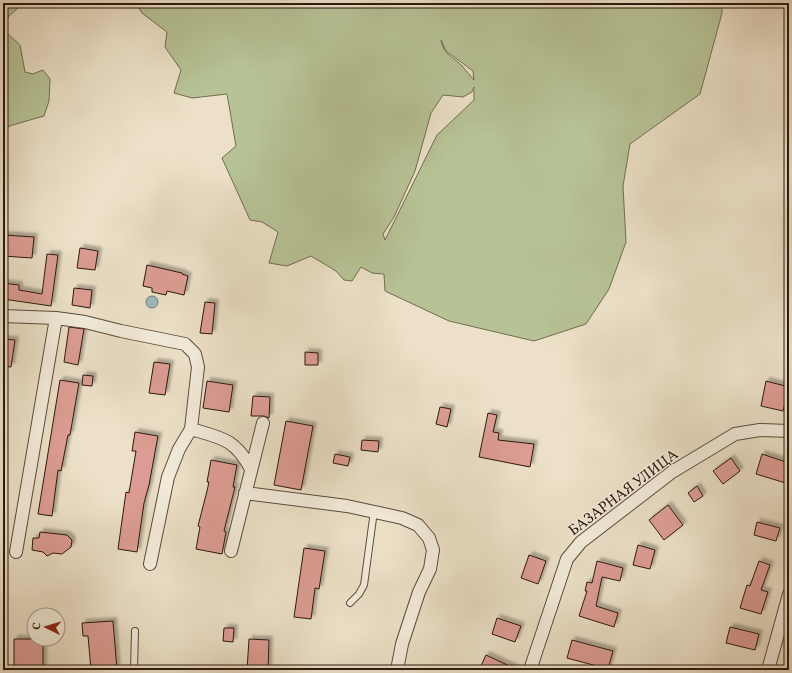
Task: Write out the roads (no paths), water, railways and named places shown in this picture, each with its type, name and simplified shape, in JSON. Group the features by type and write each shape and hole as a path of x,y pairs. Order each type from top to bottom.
{"street":[{"path":"3,316 56,318 85,322 121,332 185,344 195,354 198,366 192,429 180,448 168,477 150,564"},
{"path":"16,552 56,318"},
{"path":"231,551 263,423"},
{"path":"192,429 233,444 243,455 251,470"},
{"name":"БАЗАРНАЯ УЛИЦА","path":"530,670 567,559 581,542 672,472 735,434 760,430 789,431"},
{"path":"245,493 321,502 374,511 402,518 418,525 429,538 434,550 430,569 419,592 402,644 398,670"},
{"path":"768,670 789,594"}],"lane":[{"path":"350,603 359,594 364,586 374,511"},
{"path":"134,670 135,631"}],"water":[{"path":"150,296 154,296 158,302 154,308 150,308 146,304 146,300"}]}
